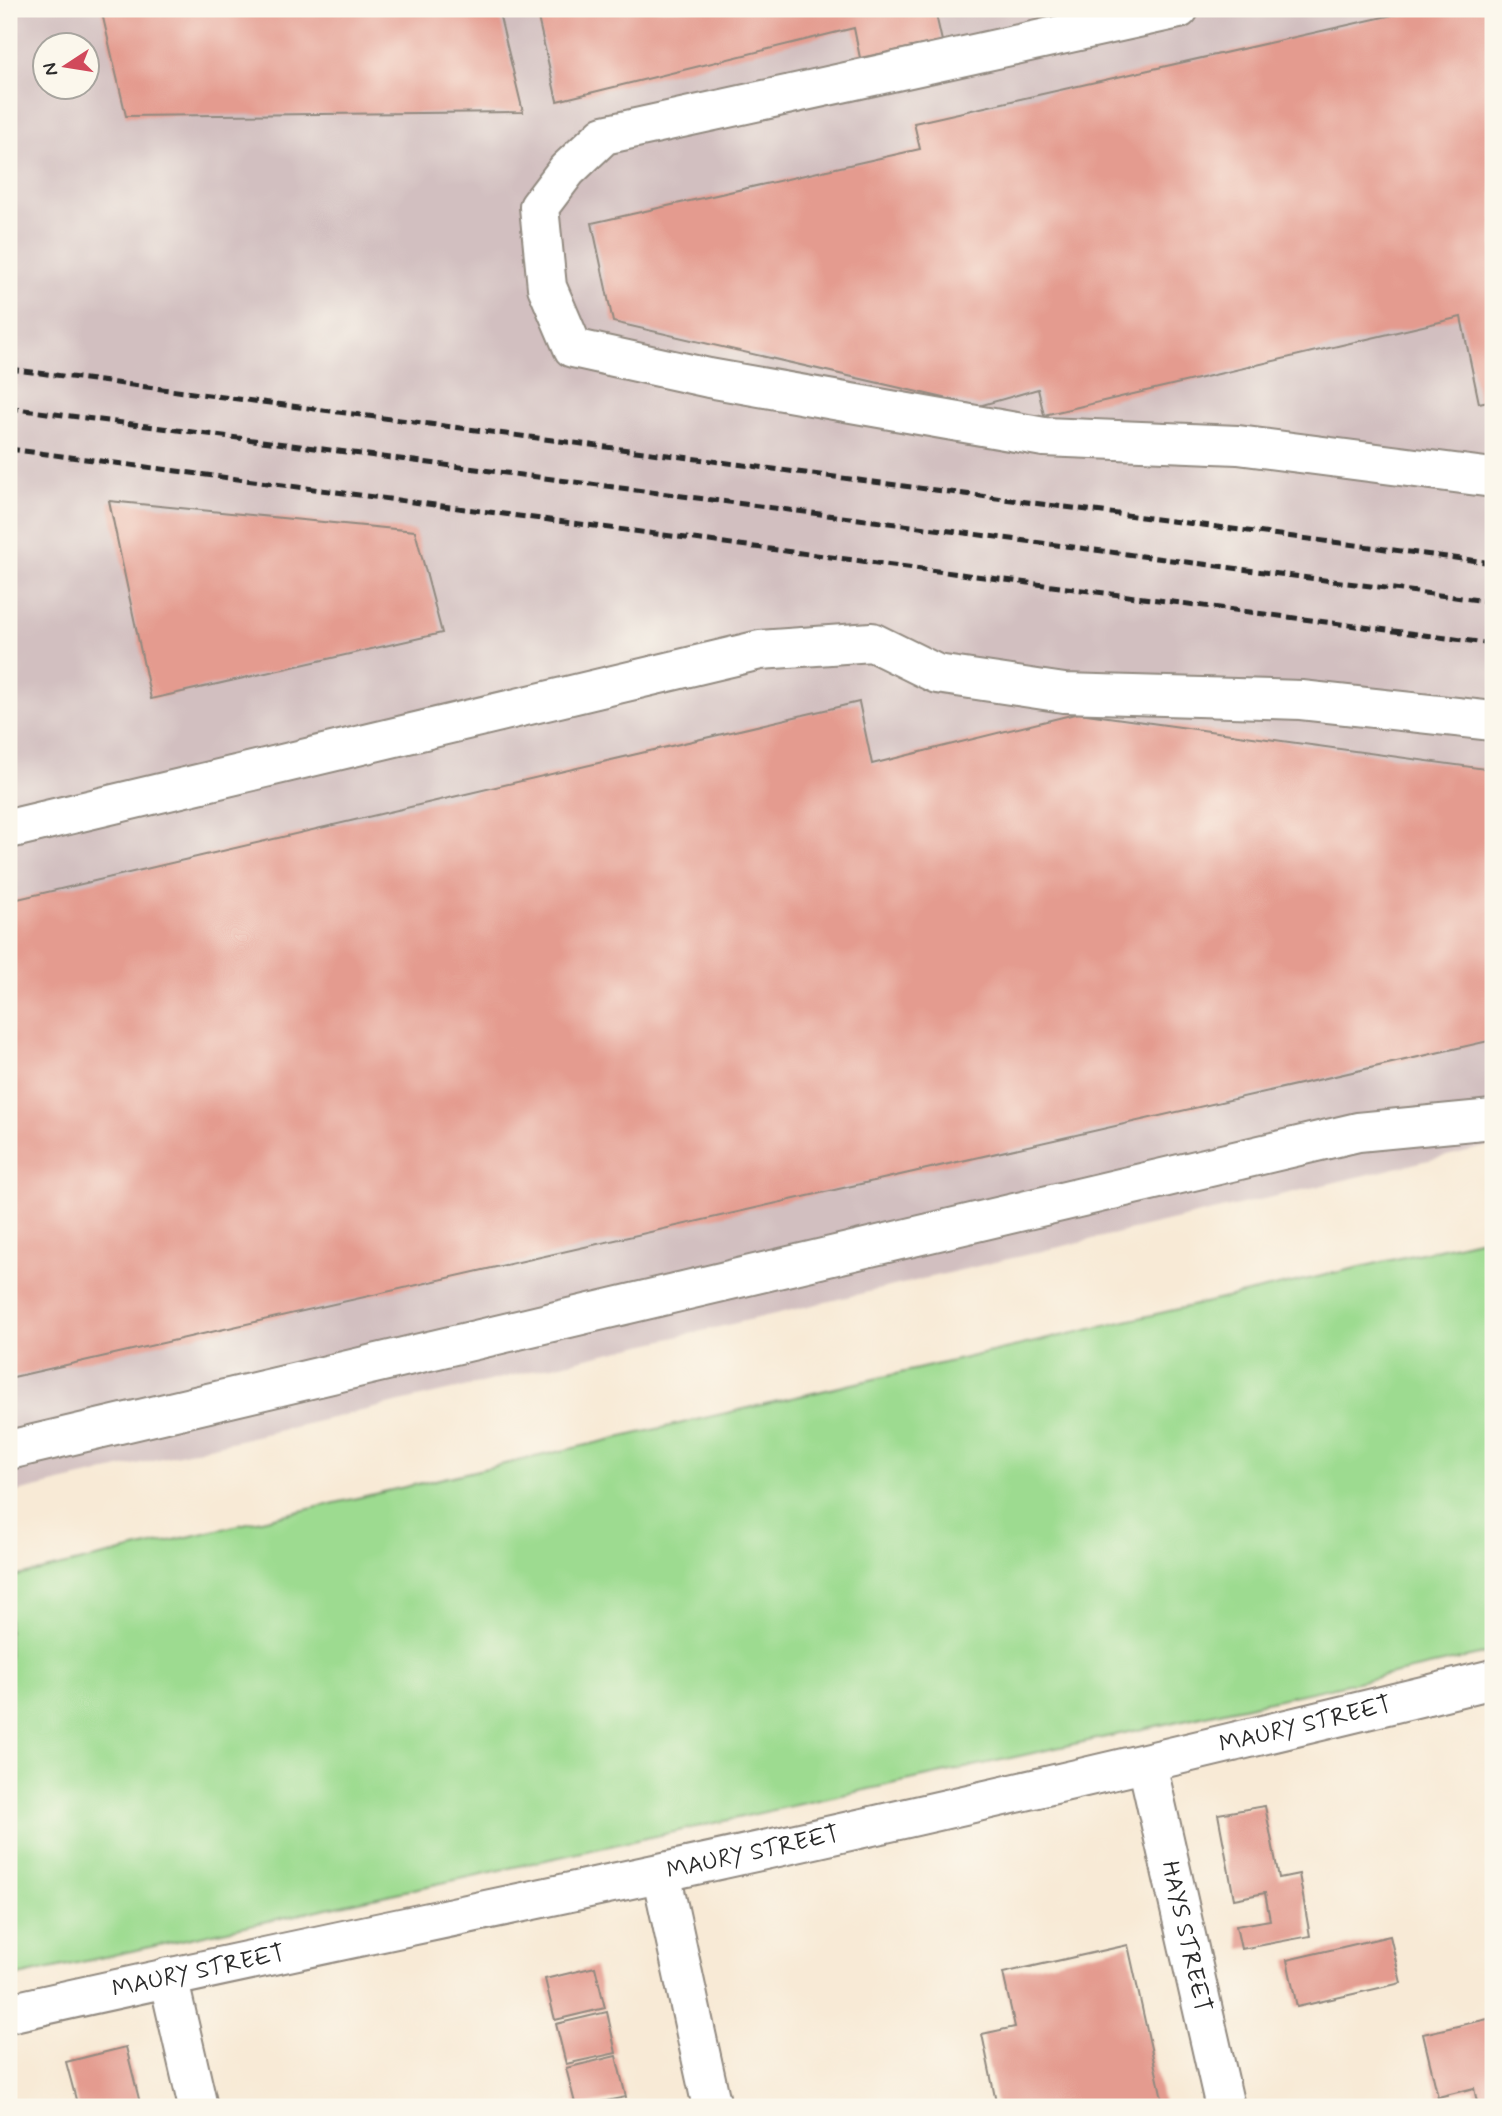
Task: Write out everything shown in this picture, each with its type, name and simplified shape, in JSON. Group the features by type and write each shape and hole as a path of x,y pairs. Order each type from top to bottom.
{"street":[{"path":"1179,9 604,135 567,170 539,207 547,287 573,348 709,378 1044,437 1238,445 1493,478"},
{"path":"9,828 760,650 847,643 872,642 937,674 1064,693 1301,700 1493,721"},
{"path":"9,1450 1357,1132 1493,1119"},
{"name":"MAURY STREET","path":"9,2013 661,1873 1147,1764 1493,1679"},
{"name":"HAYS STREET","path":"1147,1764 1225,2107"},
{"path":"661,1873 712,2107"},
{"path":"168,1977 198,2107"}],"shaded area":[{"path":"9,9 1493,9 1493,1145 9,1494"}],"green space":[{"path":"1491,1237 1493,1652 9,1978 9,1578"}],"building":[{"path":"101,9 498,9 523,112 126,116"},
{"path":"536,9 959,10 936,15 942,41 860,58 854,28 557,101"},
{"path":"1419,9 1493,9 1493,400 1479,403 1461,317 1044,415 1038,389 979,406 613,322 592,223 920,149 914,123"},
{"path":"109,501 415,531 442,633 151,699"},
{"path":"859,702 872,764 1079,713 1493,770 1493,1040 9,1378 9,901"},
{"path":"1265,1806 1279,1878 1299,1874 1310,1936 1241,1949 1236,1926 1270,1920 1265,1893 1234,1899 1218,1814"},
{"path":"1390,1936 1401,1983 1297,2007 1287,1960"},
{"path":"1128,1945 1164,2107 997,2107 982,2034 1015,2027 1003,1973"},
{"path":"595,1967 605,2008 555,2020 545,1979"},
{"path":"607,2012 616,2053 566,2064 556,2024"},
{"path":"1492,2018 1493,2106 1478,2107 1474,2088 1438,2097 1423,2034"},
{"path":"126,2047 141,2107 78,2107 66,2062"},
{"path":"616,2056 626,2097 576,2107 566,2068"}],"railway":[{"path":"9,369 1493,563"},
{"path":"9,408 1493,602"},
{"path":"9,449 1493,644"}]}
